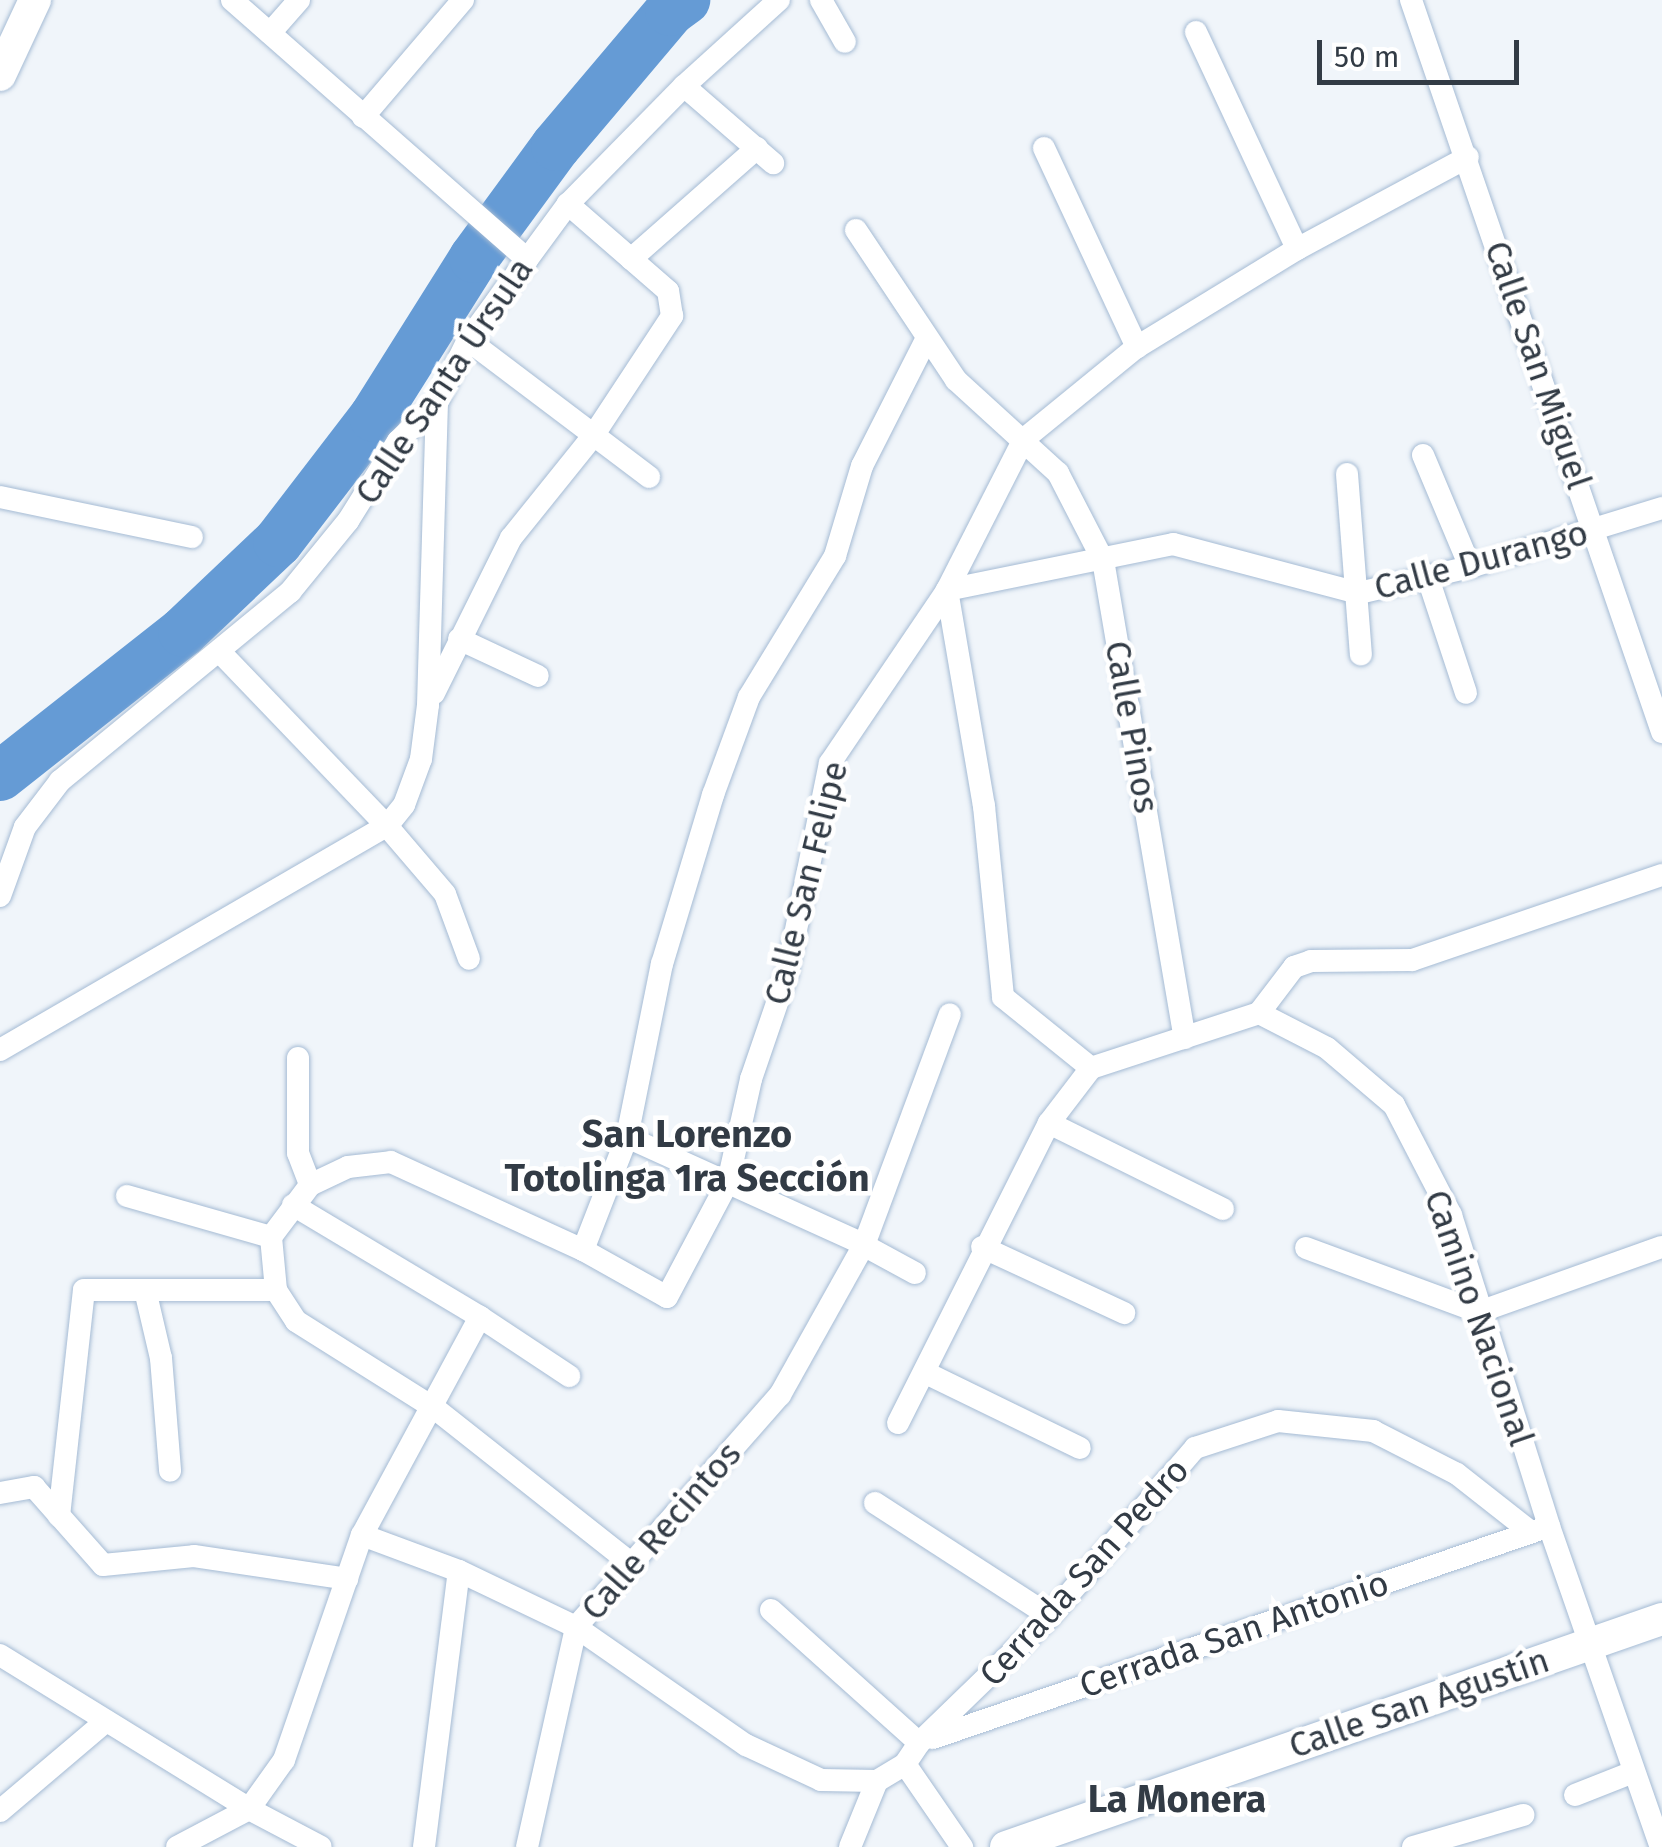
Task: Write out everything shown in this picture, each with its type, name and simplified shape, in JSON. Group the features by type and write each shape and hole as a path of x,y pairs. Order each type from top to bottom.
{"street":[{"path":"0,76 35,0"},
{"path":"232,0 527,259"},
{"path":"270,33 299,0"},
{"path":"364,117 463,0"},
{"name":"Calle Santa Úrsula","path":"0,896 25,827 60,781 221,653 290,592 348,521 398,441 437,404 468,340 568,204 684,86 779,0"},
{"path":"821,0 845,42"},
{"name":"Calle San Miguel","path":"1411,0 1662,732"},
{"path":"1196,32 1298,250"},
{"path":"622,252 765,156 684,86"},
{"path":"1044,148 1137,347"},
{"path":"1024,439 1137,347 1298,250 1468,157"},
{"path":"428,706 511,538 593,436 672,316 668,291 568,204"},
{"name":"Calle Pinos","path":"856,230 956,380 1058,473 1103,560 1185,1038"},
{"path":"468,340 650,477"},
{"path":"633,1564 434,1408 296,1321 276,1290 271,1237 310,1185 348,1167 391,1162 583,1250 627,1138 662,964 749,697 835,556 862,466 926,340"},
{"path":"0,1050 387,826 404,805 420,760 428,706 437,404"},
{"name":"Calle San Felipe","path":"583,1250 666,1297 728,1182 752,1079 787,974 830,764 948,590 1024,439"},
{"path":"1423,455 1470,567"},
{"path":"1346,474 1362,654"},
{"path":"0,497 192,537"},
{"name":"Calle Durango","path":"948,590 1173,544 1359,593 1470,567 1662,508"},
{"path":"1427,575 1466,693"},
{"path":"948,590 984,806 1003,997 1091,1068"},
{"path":"458,639 538,676"},
{"path":"221,653 387,826 444,894 469,959"},
{"path":"898,1423 926,1373 982,1247 1048,1122 1091,1068 1260,1013 1294,967 1311,960 1412,960 1662,875"},
{"name":"Camino Nacional","path":"1260,1013 1327,1048 1394,1104 1451,1215 1540,1529 1592,1642 1661,1847"},
{"name":"Calle Recintos","path":"528,1847 576,1627 780,1395 864,1244 950,1014"},
{"path":"298,1058 298,1153 310,1185"},
{"path":"1048,1122 1223,1208"},
{"path":"627,1138 864,1244 915,1274"},
{"path":"127,1196 271,1237"},
{"path":"293,1204 480,1316 569,1376"},
{"path":"982,1247 1124,1314"},
{"path":"1306,1248 1479,1312 1662,1248"},
{"path":"59,1516 84,1290 276,1290"},
{"path":"145,1290 161,1358 170,1471"},
{"path":"177,1847 248,1809 284,1760 362,1535 434,1408 480,1316"},
{"path":"926,1373 1080,1448"},
{"name":"Cerrada San Pedro","path":"905,1764 919,1743 1050,1616 1196,1448 1278,1422 1374,1431 1457,1474 1540,1529"},
{"path":"0,1494 34,1487 104,1564 194,1556 347,1580"},
{"path":"875,1504 1050,1616"},
{"name":"Cerrada San Antonio","path":"919,1743 1540,1529"},
{"path":"362,1535 459,1571 576,1627 746,1745 821,1780 878,1781 905,1764 962,1847"},
{"path":"424,1847 459,1571"},
{"path":"771,1610 919,1743"},
{"name":"Calle San Agustín","path":"1006,1847 1662,1619"},
{"path":"0,1655 248,1809 321,1847"},
{"path":"0,1812 106,1721"},
{"path":"1574,1794 1634,1772"},
{"path":"850,1847 878,1781"},
{"path":"1413,1847 1523,1815"}],"waterway":[{"path":"0,776 183,632 278,542 374,417 474,258 556,146 670,11 685,0"}],"district":[{"name":"San Lorenzo Totolinga 1ra Sección","path":"687,1157"},
{"name":"La Monera","path":"1177,1800"}]}
